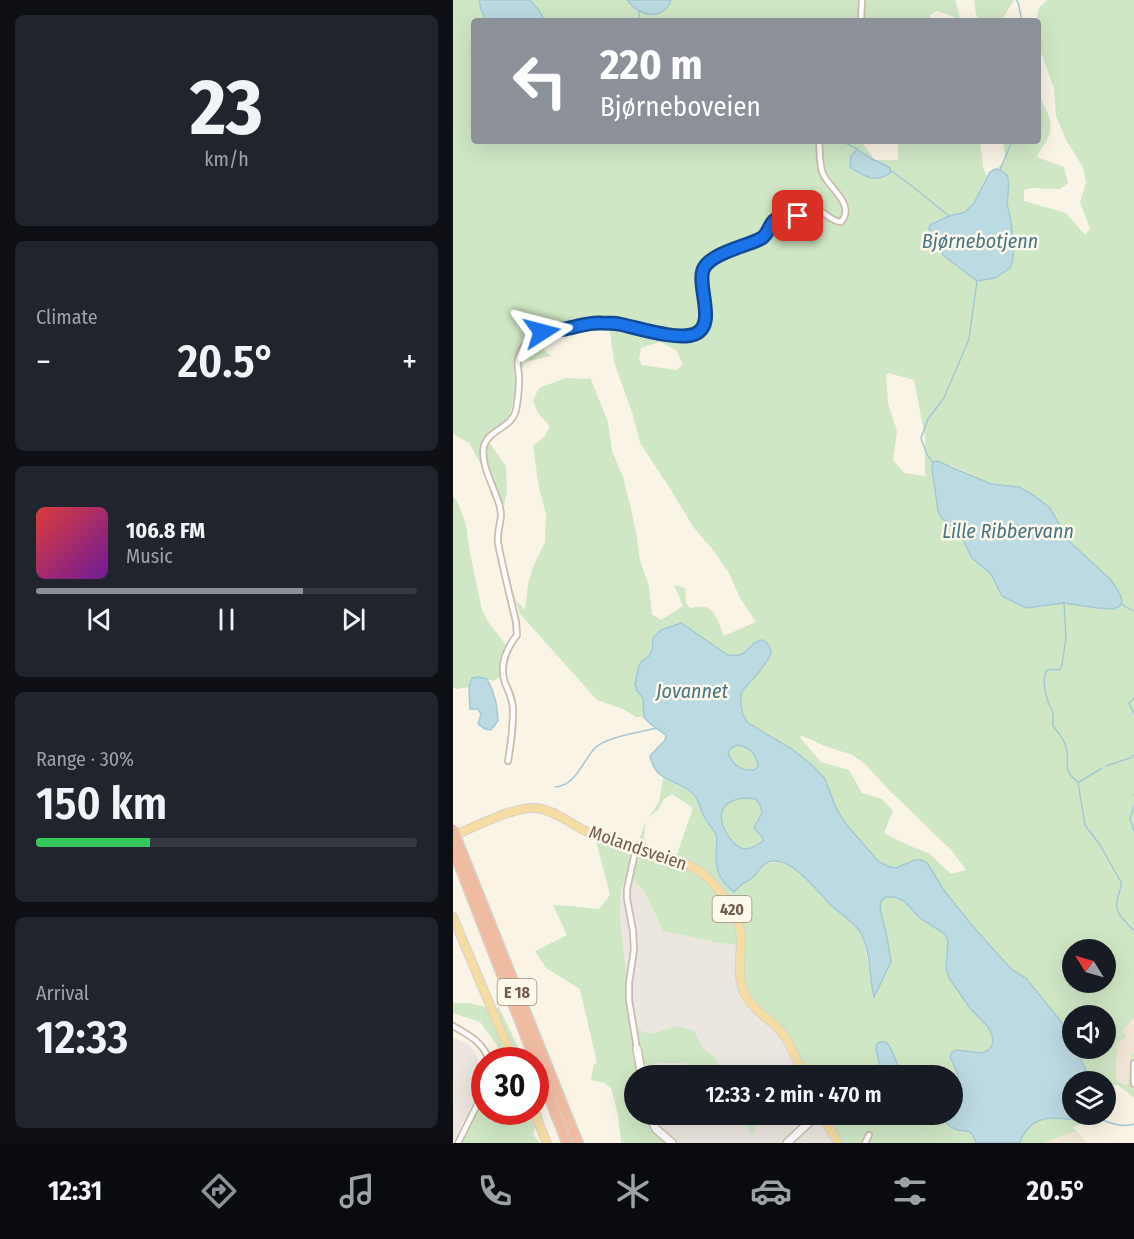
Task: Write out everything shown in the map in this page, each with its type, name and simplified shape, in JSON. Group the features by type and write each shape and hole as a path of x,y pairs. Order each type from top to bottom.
{"highway":[{"name":"E 18","path":"453,829 578,1143"},
{"name":"E 18","path":"453,849 530,1047"},
{"name":"E 18","path":"549,1097 567,1143"}],"main road":[{"name":"Molandsveien","path":"455,838 517,810 536,808 552,812 586,831 695,868 725,898 736,917 741,930 740,980 744,993 751,1004 785,1037 799,1065"},
{"path":"453,917 506,1047"},
{"path":"453,925 505,1047"},
{"path":"537,1125 545,1143"},
{"path":"827,1125 838,1143"}],"street":[{"path":"861,18 862,0"},
{"path":"508,761 513,709 512,699 504,679 504,660 507,648 517,635 516,622 498,540 501,514 487,472 483,447 490,435 506,426 514,417 519,385 518,360 523,347 542,332 586,323 617,324 679,336 689,336 702,330 705,321 702,278 705,265 713,259 761,238 768,232 775,220 798,216 812,207 818,208 837,222 845,218 846,210 842,200 823,174 819,144"},
{"path":"636,848 627,889 634,950 629,1000 640,1065"},
{"path":"453,1026 483,1047"},
{"path":"1134,1064 1134,1084"},
{"path":"458,1143 471,1117"},
{"path":"654,1125 672,1143"},
{"path":"787,1143 807,1125"},
{"path":"865,1143 869,1135"}],"shaded area":[{"path":"628,874 645,892 663,931 739,945 744,962 746,990 781,1031 798,1065 718,1065 715,1058 704,1049 693,1031 678,1026 650,1034 637,1029 626,1002 626,973 620,917 621,888"},
{"path":"1134,1017 1134,1053 1127,1086 1116,1080 1117,1043 1127,1035 1123,1032"},
{"path":"453,1037 471,1047 471,1107 453,1142"},
{"path":"656,1063 685,1063 686,1065 653,1065"},
{"path":"746,1125 753,1135 755,1125 830,1125 840,1143 671,1143 657,1126"},
{"path":"1077,1131 1087,1143 1045,1143 1047,1141"}],"green space":[{"path":"453,0 479,0 485,18 471,18 471,144 863,144 875,160 898,160 898,144 980,144 983,168 987,176 974,203 965,212 949,216 931,225 929,229 943,255 977,281 995,278 1010,216 1007,204 1009,183 1007,175 1000,170 994,170 1006,161 1003,144 1041,144 1041,100 1051,128 1037,157 1064,167 1068,183 1060,189 1031,188 1024,190 1024,201 1066,213 1085,235 1090,229 1080,202 1086,183 1083,167 1067,142 1056,116 1054,88 1041,53 1041,18 1037,18 1039,8 1047,0 1134,0 1134,1017 1123,1031 1127,1036 1117,1043 1116,1080 1116,1071 1086,1071 1081,1059 1116,1059 1116,1005 1062,1005 1062,1023 1026,978 1012,970 975,929 943,889 928,864 915,860 897,868 879,862 846,824 836,808 825,779 792,749 748,723 741,707 741,699 743,690 771,651 763,640 752,645 746,654 736,656 653,638 650,652 641,662 637,691 643,698 644,717 636,717 623,709 597,700 520,614 511,586 517,602 525,609 533,567 545,542 546,514 539,488 533,446 544,437 550,426 538,413 533,401 539,388 566,378 589,379 590,377 608,422 612,451 623,477 640,560 649,586 652,614 661,620 683,606 674,585 685,588 686,603 690,608 703,607 712,611 724,636 756,622 740,598 729,573 694,528 640,443 633,415 614,362 609,325 589,323 537,335 537,342 551,356 524,362 510,414 489,442 506,466 507,492 504,506 469,443 453,434","holes":["660,342 676,350 683,364 676,370 642,365 639,359 641,348","888,373 914,380 925,437 925,476 904,473 893,460 897,431 888,403 886,375","951,465 991,484 1019,487 1049,507 1070,542 1111,580 1120,594 1122,601 1120,606 1114,609 1064,603 1040,607 996,585 991,574 972,558 962,538 938,511 932,469","800,735 852,755 865,764 952,851 966,870 951,874 930,854 884,833 893,811 882,799 862,793 849,770 821,762"]},
{"path":"530,0 627,0 639,11 671,3 671,0 955,0 960,18 937,11 930,15 930,18 543,18"},
{"path":"974,0 1014,0 1003,18 978,18"},
{"path":"453,496 466,525 482,610 506,645 504,673 494,681 479,677 472,678 469,687 456,689 453,687"},
{"path":"737,745 746,747 752,752 758,767 754,770 741,768 732,760 728,752"},
{"path":"663,777 682,786 696,798 717,838 716,864 725,885 734,892 767,863 778,862 791,867 805,877 839,913 860,930 874,996 881,983 887,937 880,909 881,901 886,897 894,897 904,901 920,918 945,934 948,941 946,968 969,1007 988,1027 993,1043 989,1050 982,1053 957,1050 950,1057 953,1065 898,1065 890,1047 885,1065 799,1065 788,1039 761,1012 746,990 744,962 739,945 663,931 645,892 628,874 621,888 620,917 626,973 626,1002 637,1029 650,1034 678,1026 694,1031 704,1049 715,1058 718,1065 657,1063 624,1065 624,1125 657,1125 671,1143 621,1143 618,1115 611,1088 604,1083 591,1080 594,1064 597,1063 580,989 546,968 535,951 567,935 553,905 599,909 610,895 596,841 636,848 646,821 644,838 649,850 677,854 693,808 672,794 664,799 657,812 648,818 659,802"},
{"path":"746,798 756,799 760,805 762,813 755,825 763,841 745,849 739,847 727,834 722,815 724,807 732,801"},
{"path":"453,1003 469,1003 496,1009 499,1007 518,1047 497,1047 480,1022 453,1013"},
{"path":"1134,1053 1134,1098 1116,1085 1116,1080 1127,1086"},
{"path":"471,1116 471,1125 536,1125 533,1135 540,1143 456,1143"},
{"path":"1062,1118 1062,1125 1079,1125 1072,1127 1077,1131 1045,1143 1020,1143 1032,1125 1037,1121"},
{"path":"746,1125 755,1125 753,1136"},
{"path":"830,1125 950,1125 954,1129 971,1133 976,1143 840,1143"}],"water":[{"path":"479,0 530,0 543,18 485,18"},
{"path":"627,0 671,0 662,12 648,14 638,10"},
{"path":"857,149 890,168 890,173 879,178 870,178 850,167 851,156"},
{"name":"Bjørnebotjenn","path":"995,169 1007,175 1009,183 1007,204 1014,244 1013,258 1010,268 995,278 977,281 943,255 929,229 930,225 949,216 965,212 974,203 990,172"},
{"name":"Lille Ribbervann","path":"937,461 991,484 1019,487 1049,507 1070,542 1111,580 1120,594 1122,601 1120,606 1114,609 1064,603 1026,608 1002,596 991,574 972,558 962,538 938,511 932,469 933,462"},
{"name":"Jovannet","path":"681,623 728,655 741,654 758,641 763,640 769,645 770,656 741,695 743,715 748,723 792,749 814,767 825,779 836,808 846,824 879,862 896,868 915,860 922,860 928,864 943,889 975,929 1012,970 1026,978 1062,1023 1062,1059 1081,1059 1086,1071 1062,1071 1062,1118 1037,1121 1026,1132 1020,1143 976,1143 972,1134 957,1130 949,1125 963,1125 963,1065 953,1065 950,1057 952,1052 957,1050 982,1053 989,1050 993,1043 992,1035 949,978 946,968 948,941 945,934 920,918 904,901 886,897 881,901 880,909 891,962 874,997 868,957 861,933 794,869 777,861 768,862 734,892 725,884 719,875 717,865 717,838 699,802 682,786 657,772 650,756 665,740 666,735 644,718 643,698 635,684 641,662 649,656 652,650 653,638 661,630","holes":["737,745 746,747 756,758 758,767 754,770 735,764 728,752","746,798 756,799 762,813 754,828 763,841 745,849 739,847 727,834 721,815 724,807 732,801"]},
{"path":"472,678 487,679 495,699 498,721 491,730 478,724 481,714 478,709 470,709 469,687"},
{"path":"886,1042 898,1065 880,1065 877,1044"}],"waterway":[{"path":"1016,0 1021,18"},
{"path":"639,11 639,18"},
{"path":"848,144 857,149"},
{"path":"1000,170 1011,144"},
{"path":"890,170 949,216"},
{"path":"933,462 927,455 921,438 928,419 944,398 969,339 977,281"},
{"path":"1064,603 1066,638 1062,665 1060,669 1046,671 1045,691 1053,712 1053,726 1066,747 1069,773 1078,782 1085,825 1100,845 1121,882 1117,910 1134,931"},
{"path":"1121,604 1134,611"},
{"path":"1134,698 1129,703 1134,714"},
{"path":"555,787 568,783 599,745 614,738 657,728"},
{"path":"1106,766 1134,755"},
{"path":"1079,782 1102,768"},
{"path":"1134,805 1130,819 1134,831"},
{"path":"1116,1125 1134,1124"}],"route":[{"path":"542,332 597,322 679,336 697,333 702,330 705,321 702,278 705,265 713,259 765,236 775,220 798,216"}]}
